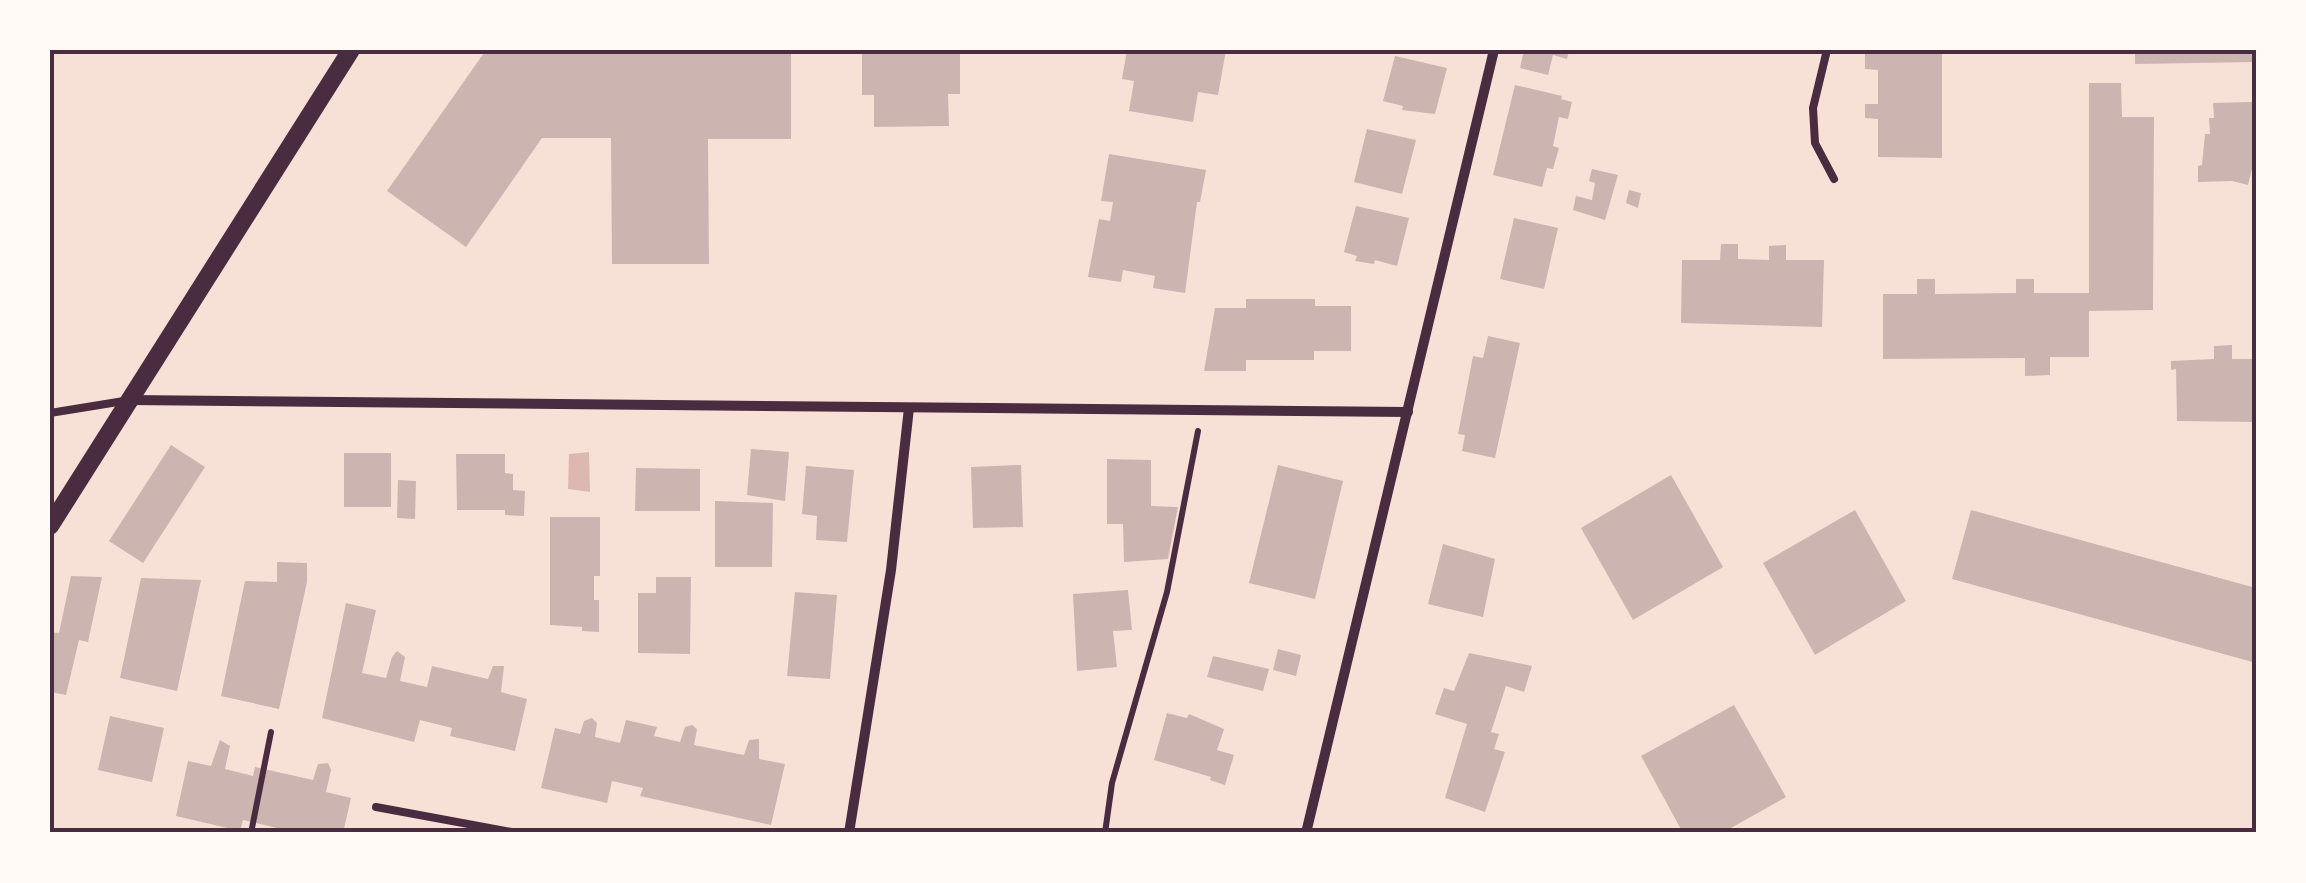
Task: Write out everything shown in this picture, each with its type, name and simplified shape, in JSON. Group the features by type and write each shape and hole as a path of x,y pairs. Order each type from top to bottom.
{"street":[{"path":"50,526 351,50"},
{"path":"1306,833 1494,50"},
{"path":"128,400 1408,412"},
{"path":"849,833 891,570 909,408"}],"lane":[{"path":"1828,50 1813,108 1815,143 1834,178"},
{"path":"50,413 128,400"},
{"path":"376,807 517,833"}],"path":[{"path":"1105,833 1112,784 1167,592 1202,410"},
{"path":"251,833 271,732"}],"shaded area":[{"path":"589,452 590,492 568,489 569,454"}],"building":[{"path":"486,50 791,50 791,139 708,139 709,264 612,264 611,138 542,138 466,247 387,191"},
{"path":"862,50 960,50 960,94 948,94 949,126 874,127 874,95 862,95"},
{"path":"1127,50 1226,50 1218,95 1198,92 1193,122 1129,111 1134,81 1122,79"},
{"path":"1524,50 1569,50 1567,59 1553,55 1548,75 1520,68"},
{"path":"1878,50 1942,50 1942,158 1878,157 1878,119 1865,118 1865,104 1878,104 1878,70 1865,69 1865,54 1878,54"},
{"path":"2135,50 2256,50 2256,62 2135,64"},
{"path":"1395,56 1447,68 1435,114 1402,110 1403,106 1383,101"},
{"path":"2089,83 2121,83 2122,117 2154,117 2153,310 2089,311 2089,357 2050,357 2050,375 2025,376 2025,358 1883,359 1883,294 1917,294 1917,279 1935,279 1935,294 2016,293 2016,279 2034,279 2034,293 2089,293"},
{"path":"1515,85 1572,102 1568,119 1559,117 1553,146 1559,148 1553,169 1547,168 1542,187 1493,175"},
{"path":"2256,93 2256,153 2248,185 2232,181 2198,182 2205,134 2210,134 2209,118 2214,118 2213,103 2252,102"},
{"path":"1367,129 1416,140 1402,194 1354,182"},
{"path":"1109,154 1206,170 1197,202 1185,293 1153,288 1155,276 1123,270 1121,282 1088,277 1099,219 1110,221 1113,202 1101,201"},
{"path":"1592,169 1618,175 1605,220 1573,210 1576,196 1592,200"},
{"path":"1629,190 1641,193 1638,208 1626,203"},
{"path":"1356,206 1409,218 1397,266 1375,260 1374,264 1355,261 1357,256 1344,252"},
{"path":"1514,218 1558,228 1544,289 1500,279"},
{"path":"1721,244 1738,244 1738,259 1769,260 1769,246 1786,245 1786,260 1824,260 1822,327 1681,323 1682,260 1720,260"},
{"path":"1246,299 1315,299 1315,306 1351,306 1351,351 1314,351 1314,360 1246,360 1246,371 1204,371 1215,308 1246,308"},
{"path":"1488,336 1520,343 1495,458 1462,451 1465,435 1458,434 1473,356 1483,358"},
{"path":"2232,345 2232,359 2256,359 2256,422 2177,421 2176,369 2171,370 2171,361 2214,359 2214,346"},
{"path":"171,445 205,467 143,563 109,541"},
{"path":"751,449 789,452 785,501 747,495"},
{"path":"344,453 391,453 391,507 344,507"},
{"path":"456,454 505,454 505,473 513,474 513,490 525,491 524,516 505,515 505,510 457,510"},
{"path":"1107,459 1151,460 1151,506 1178,507 1168,559 1124,562 1123,524 1107,524"},
{"path":"1021,465 1023,527 973,528 971,467"},
{"path":"1278,465 1343,481 1315,599 1249,583"},
{"path":"806,466 854,470 847,542 816,540 817,516 802,514"},
{"path":"636,468 700,469 700,511 635,511"},
{"path":"1671,475 1723,567 1633,620 1581,528"},
{"path":"398,480 416,481 415,519 397,518"},
{"path":"715,501 773,503 772,567 715,567"},
{"path":"1855,510 1906,601 1815,655 1763,563"},
{"path":"1971,510 2256,588 2256,663 1952,579"},
{"path":"550,517 600,517 600,576 594,576 599,632 550,625"},
{"path":"1443,544 1495,559 1483,617 1428,604"},
{"path":"277,562 307,563 307,582 279,709 221,696 245,581 277,582"},
{"path":"71,576 102,577 88,642 79,640 66,695 50,692 50,632 59,633"},
{"path":"656,577 691,577 690,654 638,653 638,593 656,593"},
{"path":"141,578 201,580 177,691 120,678"},
{"path":"1128,590 1132,630 1113,631 1117,667 1077,671 1073,594"},
{"path":"795,592 837,595 830,679 787,676"},
{"path":"346,603 376,610 362,673 386,678 397,651 405,657 400,681 427,687 432,666 488,679 493,666 504,666 501,692 527,699 515,751 450,736 452,728 420,720 414,742 322,718"},
{"path":"1278,649 1301,655 1296,676 1273,670"},
{"path":"1469,653 1532,666 1524,692 1506,686 1491,732 1499,734 1494,749 1505,752 1485,812 1445,798 1467,724 1435,714 1444,688 1454,691"},
{"path":"1213,656 1269,669 1263,691 1207,677"},
{"path":"1734,705 1786,797 1722,833 1683,833 1641,756"},
{"path":"1167,713 1187,718 1189,714 1224,729 1217,750 1234,755 1225,785 1154,760"},
{"path":"110,716 164,728 152,782 98,770"},
{"path":"592,718 597,723 595,737 620,743 626,720 657,727 654,736 680,742 685,727 692,725 697,729 694,745 744,755 749,740 759,739 759,759 785,764 771,825 640,796 643,788 612,781 607,803 541,788 555,728 580,734 584,721"},
{"path":"220,740 230,746 225,769 253,776 255,767 313,780 318,764 328,763 331,770 326,792 351,798 343,833 276,833 277,828 243,820 240,831 176,816 188,761 211,766"}]}
